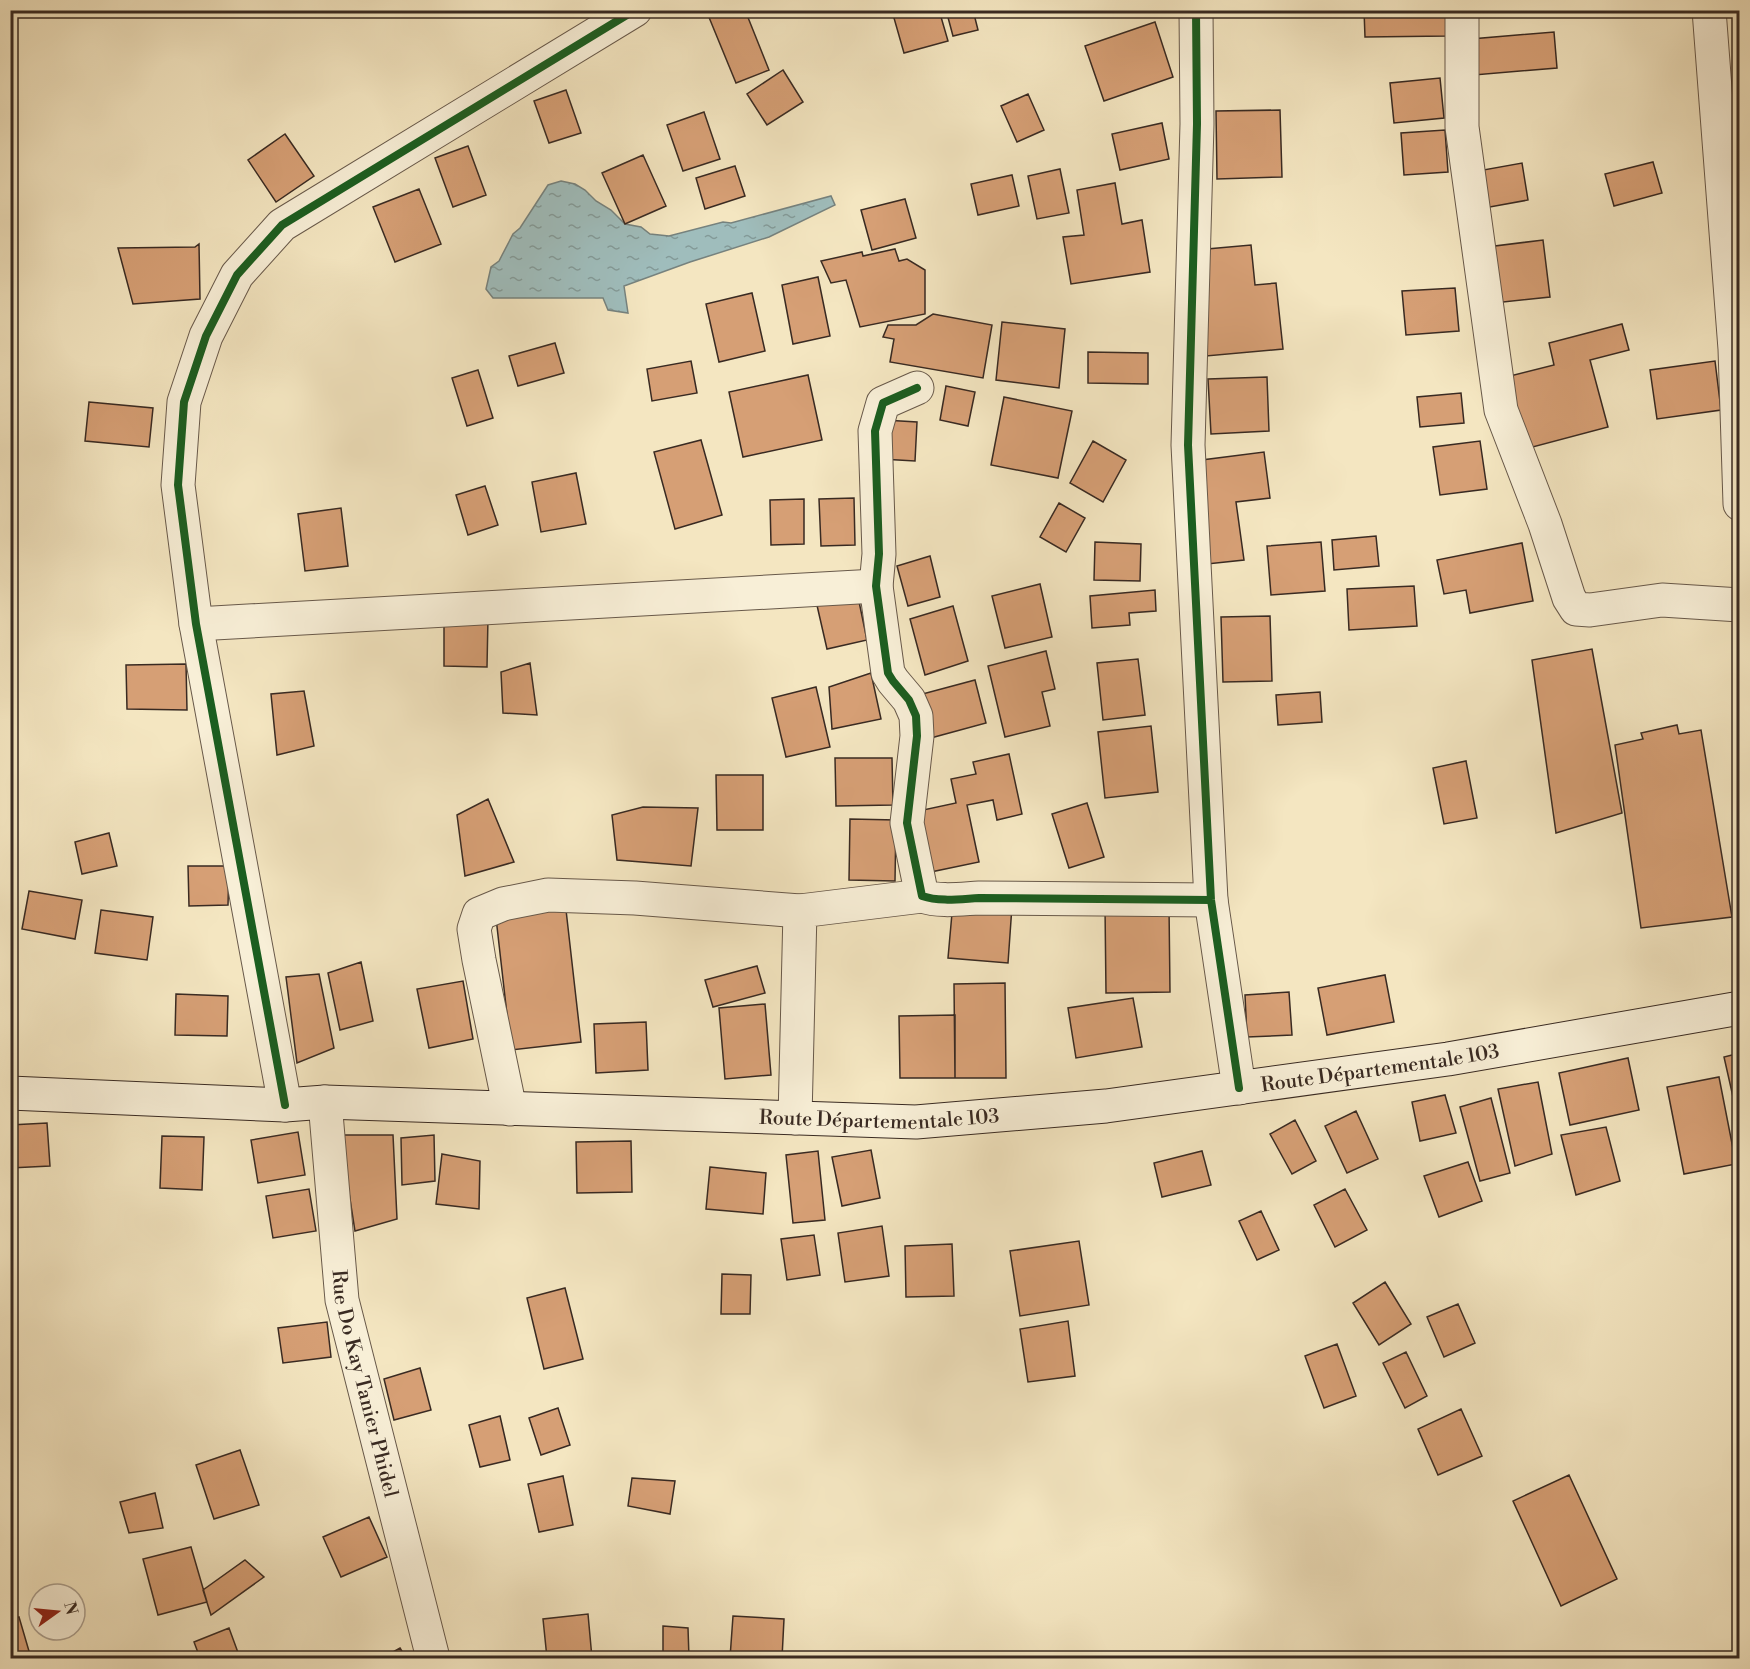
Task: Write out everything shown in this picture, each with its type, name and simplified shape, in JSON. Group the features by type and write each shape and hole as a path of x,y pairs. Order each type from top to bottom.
{"street":[{"path":"285,1105 196,624 178,485 184,402 206,336 237,275 282,225 635,10"},
{"path":"1196,10 1197,124 1188,445 1211,900 1239,1088"},
{"path":"1462,10 1462,127 1501,410 1545,524 1569,598 1576,609 1590,610 1662,600 1740,605"},
{"path":"1709,10 1735,349 1740,504"},
{"path":"917,387 883,403 875,431 879,554 876,586 888,673 909,700 916,716 917,736 907,823 922,896"},
{"path":"196,624 876,586"},
{"path":"510,1109 474,929 479,914 503,904 548,895 635,898 800,911 922,896 945,900 980,898 1211,900"},
{"path":"795,1118 800,911"},
{"name":"Route Départementale 103","path":"10,1093 285,1105 325,1102 916,1122 1106,1106 1239,1088 1448,1059 1740,1008"},
{"name":"Rue Do Kay Tanier Phidel","path":"325,1102 342,1300 433,1659"}],"water":[{"path":"561,181 575,184 585,190 625,224 641,227 650,234 669,236 723,222 731,223 831,196 835,205 769,237 624,286 628,313 608,310 603,298 493,298 486,289 491,267 499,261 513,234 520,228 548,185"}],"building":[{"path":"706,10 745,10 769,70 736,83"},
{"path":"939,10 948,41 904,53 892,11"},
{"path":"946,10 973,10 978,30 953,36"},
{"path":"1364,10 1446,10 1447,36 1365,37"},
{"path":"1155,22 1173,77 1104,101 1085,46"},
{"path":"1554,32 1557,68 1474,75 1471,39"},
{"path":"783,70 803,102 767,125 747,94"},
{"path":"1440,78 1444,118 1394,123 1390,83"},
{"path":"566,90 581,133 549,143 534,101"},
{"path":"1028,94 1044,130 1017,142 1001,106"},
{"path":"1280,110 1282,177 1217,179 1216,111"},
{"path":"704,112 720,159 683,171 667,125"},
{"path":"1162,123 1169,159 1120,170 1112,134"},
{"path":"1445,130 1448,172 1404,175 1401,133"},
{"path":"285,134 314,176 276,202 248,160"},
{"path":"468,146 486,195 453,207 435,158"},
{"path":"643,155 666,206 625,224 602,173"},
{"path":"1653,162 1662,193 1614,206 1605,174"},
{"path":"1522,163 1528,200 1479,209 1472,172"},
{"path":"735,166 745,196 705,209 696,178"},
{"path":"1060,169 1069,213 1037,219 1028,176"},
{"path":"1012,175 1019,206 978,215 971,184"},
{"path":"1115,183 1122,224 1142,220 1150,272 1071,284 1063,237 1084,235 1077,190"},
{"path":"419,189 441,244 395,262 373,207"},
{"path":"905,199 916,238 872,250 861,210"},
{"path":"1543,240 1550,297 1494,303 1487,247"},
{"path":"199,244 200,299 133,304 118,248 195,247"},
{"path":"1251,245 1255,285 1276,283 1283,349 1206,356 1196,250"},
{"path":"895,249 899,261 907,259 925,270 925,314 860,327 846,280 831,283 821,261 862,252 863,256"},
{"path":"818,277 830,336 793,344 782,285"},
{"path":"1455,288 1459,331 1406,335 1402,291"},
{"path":"752,293 765,351 719,362 706,304"},
{"path":"933,314 992,325 983,378 890,362 894,339 883,337 888,325 916,325"},
{"path":"1002,322 1065,329 1059,388 996,380"},
{"path":"1622,324 1629,350 1590,360 1608,427 1521,450 1502,378 1554,365 1549,343"},
{"path":"555,343 564,373 518,386 509,356"},
{"path":"1088,352 1148,353 1148,384 1088,383"},
{"path":"691,361 697,393 652,401 647,369"},
{"path":"1715,361 1721,410 1657,419 1650,370"},
{"path":"478,370 493,418 467,426 452,378"},
{"path":"808,375 822,440 743,457 729,392"},
{"path":"1267,377 1269,431 1211,434 1208,379"},
{"path":"946,386 975,392 968,426 940,420"},
{"path":"1461,393 1464,423 1420,427 1417,397"},
{"path":"1004,397 1072,411 1058,478 991,465"},
{"path":"89,402 153,408 149,447 85,441"},
{"path":"884,420 917,422 915,461 881,459"},
{"path":"701,440 722,515 675,529 654,452"},
{"path":"1093,441 1126,460 1103,502 1070,483"},
{"path":"1480,441 1487,489 1440,495 1433,447"},
{"path":"1264,452 1270,498 1236,502 1244,560 1207,564 1194,461"},
{"path":"576,473 586,524 541,532 532,482"},
{"path":"485,486 498,525 468,535 456,495"},
{"path":"854,498 855,545 821,546 819,499"},
{"path":"804,499 804,544 771,545 770,500"},
{"path":"1059,503 1085,518 1066,552 1040,537"},
{"path":"341,508 348,566 305,571 298,514"},
{"path":"1376,536 1379,566 1334,570 1332,540"},
{"path":"1095,542 1141,544 1140,581 1094,580"},
{"path":"1321,542 1325,591 1271,595 1267,546"},
{"path":"1522,543 1533,601 1470,613 1466,590 1444,594 1437,560"},
{"path":"930,556 940,597 908,606 897,566"},
{"path":"1040,584 1052,637 1005,648 992,596"},
{"path":"1414,586 1417,626 1349,630 1347,589"},
{"path":"1155,590 1156,611 1129,613 1130,625 1092,628 1090,596"},
{"path":"857,592 867,640 827,649 816,601"},
{"path":"953,606 968,661 925,675 910,619"},
{"path":"1270,616 1272,681 1223,682 1221,617"},
{"path":"488,617 487,667 444,666 444,618"},
{"path":"1592,649 1622,813 1556,833 1532,660"},
{"path":"1046,651 1055,689 1042,692 1050,726 1005,737 988,666"},
{"path":"1138,659 1145,715 1103,720 1097,663"},
{"path":"530,663 537,715 503,713 501,672"},
{"path":"186,664 187,710 127,709 126,665"},
{"path":"871,673 881,719 832,729 829,687"},
{"path":"975,680 986,723 927,739 915,696"},
{"path":"816,687 830,747 786,757 772,698"},
{"path":"304,691 314,746 277,755 271,694"},
{"path":"1320,692 1322,722 1278,725 1276,695"},
{"path":"1677,725 1679,734 1701,730 1732,917 1641,928 1615,745 1643,739 1641,733"},
{"path":"1151,726 1158,792 1105,798 1098,732"},
{"path":"1009,754 1022,814 997,820 993,800 967,805 979,862 921,874 909,813 956,803 951,779 976,774 973,762"},
{"path":"835,758 892,758 893,805 836,806"},
{"path":"1466,761 1477,818 1444,824 1433,768"},
{"path":"716,775 763,775 763,830 717,830"},
{"path":"488,799 514,862 465,876 457,815"},
{"path":"1087,803 1104,857 1069,868 1052,814"},
{"path":"643,807 698,808 691,866 617,860 612,815"},
{"path":"850,819 896,820 895,881 849,880"},
{"path":"109,833 117,866 82,874 75,842"},
{"path":"188,866 229,866 228,905 189,906"},
{"path":"29,891 82,900 75,939 22,929"},
{"path":"565,901 581,1042 511,1050 495,909"},
{"path":"953,902 1012,906 1008,963 948,958"},
{"path":"1169,906 1170,992 1106,993 1105,907"},
{"path":"101,910 153,917 147,960 95,953"},
{"path":"361,962 373,1021 340,1030 328,973"},
{"path":"757,966 765,993 713,1007 705,980"},
{"path":"319,974 334,1048 297,1063 286,977"},
{"path":"1385,975 1394,1022 1327,1035 1318,988"},
{"path":"463,981 473,1039 429,1048 417,989"},
{"path":"1005,983 1006,1078 955,1078 954,984"},
{"path":"1289,992 1292,1035 1247,1037 1245,995"},
{"path":"176,994 228,996 227,1036 175,1035"},
{"path":"1133,998 1142,1047 1076,1058 1068,1008"},
{"path":"765,1004 771,1075 725,1079 719,1008"},
{"path":"955,1015 955,1078 900,1078 899,1016"},
{"path":"646,1022 648,1070 596,1073 594,1024"},
{"path":"1740,1053 1740,1128 1724,1057"},
{"path":"1628,1058 1639,1110 1570,1125 1559,1073"},
{"path":"1719,1077 1736,1164 1684,1174 1667,1087"},
{"path":"1538,1082 1552,1154 1515,1166 1498,1089"},
{"path":"1445,1095 1456,1133 1420,1141 1412,1102"},
{"path":"1491,1098 1510,1173 1480,1181 1460,1107"},
{"path":"1356,1111 1378,1159 1347,1173 1325,1126"},
{"path":"1295,1120 1316,1161 1292,1174 1270,1134"},
{"path":"47,1123 50,1166 10,1168 10,1125"},
{"path":"1606,1127 1620,1181 1576,1195 1561,1135"},
{"path":"298,1132 305,1175 258,1183 251,1140"},
{"path":"340,1135 393,1135 397,1219 355,1231"},
{"path":"434,1135 435,1181 402,1185 401,1138"},
{"path":"162,1136 204,1137 202,1190 160,1188"},
{"path":"631,1141 632,1192 577,1193 576,1142"},
{"path":"871,1150 880,1198 842,1206 832,1157"},
{"path":"818,1151 825,1220 793,1223 786,1155"},
{"path":"1202,1151 1211,1185 1162,1197 1154,1163"},
{"path":"442,1154 480,1161 479,1209 436,1204"},
{"path":"1468,1162 1482,1201 1439,1217 1424,1176"},
{"path":"710,1167 766,1173 763,1214 706,1209"},
{"path":"309,1189 316,1231 273,1238 266,1196"},
{"path":"1345,1189 1367,1230 1335,1247 1314,1205"},
{"path":"1261,1211 1279,1250 1257,1260 1239,1221"},
{"path":"882,1226 889,1276 845,1282 838,1233"},
{"path":"814,1235 820,1275 787,1280 781,1239"},
{"path":"1079,1241 1089,1305 1020,1316 1010,1251"},
{"path":"952,1244 954,1296 906,1297 905,1246"},
{"path":"722,1274 751,1275 750,1314 721,1314"},
{"path":"1385,1282 1411,1324 1379,1345 1353,1303"},
{"path":"565,1288 583,1359 544,1369 527,1298"},
{"path":"1458,1304 1475,1343 1444,1357 1427,1317"},
{"path":"1068,1321 1075,1376 1028,1382 1020,1329"},
{"path":"327,1322 331,1357 283,1363 278,1328"},
{"path":"1337,1344 1356,1396 1324,1408 1305,1356"},
{"path":"1406,1352 1427,1396 1405,1408 1383,1363"},
{"path":"420,1368 431,1410 394,1420 384,1379"},
{"path":"558,1408 570,1445 541,1455 529,1418"},
{"path":"1461,1409 1482,1456 1438,1475 1418,1429"},
{"path":"500,1416 510,1460 480,1467 469,1425"},
{"path":"240,1450 259,1505 214,1519 196,1465"},
{"path":"1569,1475 1617,1579 1561,1606 1513,1501"},
{"path":"563,1476 573,1525 539,1532 528,1484"},
{"path":"632,1478 675,1481 670,1514 628,1506"},
{"path":"155,1493 163,1528 129,1533 120,1502"},
{"path":"369,1517 387,1557 341,1577 323,1537"},
{"path":"191,1547 207,1602 158,1615 143,1559"},
{"path":"245,1560 264,1577 211,1615 203,1590"},
{"path":"588,1614 592,1658 547,1658 543,1619"},
{"path":"733,1616 784,1619 782,1658 730,1658"},
{"path":"19,1617 31,1658 10,1658 10,1619"},
{"path":"663,1626 688,1628 689,1658 663,1658"},
{"path":"229,1628 240,1658 200,1658 194,1642"},
{"path":"400,1648 406,1658 382,1658"}],"cycle path":[{"path":"285,1105 196,624 178,485 184,402 206,336 237,275 282,225 635,10"},
{"path":"1196,10 1197,124 1188,445 1211,900 1239,1088"},
{"path":"917,388 883,403 875,431 879,554 876,586 888,673 909,700 916,716 917,736 907,823 922,896 943,900 979,898 1211,900"}]}
